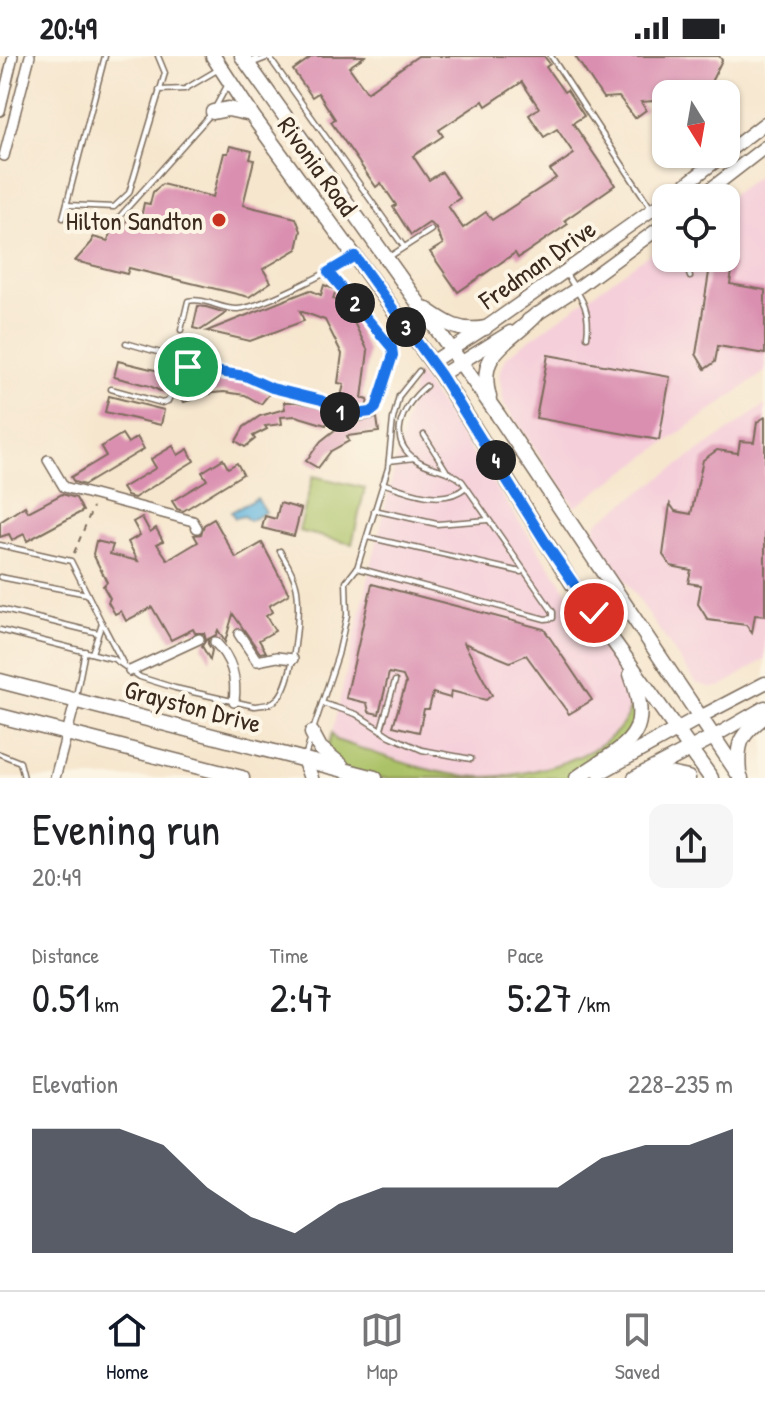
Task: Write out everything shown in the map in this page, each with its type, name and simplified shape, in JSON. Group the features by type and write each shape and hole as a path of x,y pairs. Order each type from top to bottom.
{"main road":[{"name":"Rivonia Road","path":"251,58 327,177 498,415 740,777"},
{"name":"Rivonia Road","path":"217,62 251,114 355,256 425,366 441,375 546,543 711,778"},
{"path":"213,112 228,109 251,114"},
{"path":"307,192 327,177"},
{"path":"417,302 457,329 469,331 485,328"},
{"path":"498,415 485,381 489,360 501,345 536,315"},
{"path":"577,778 625,745 638,727 640,704 625,657"},
{"name":"Grayston Drive","path":"0,681 375,778"},
{"path":"0,716 242,778"},
{"path":"740,777 740,741 748,729 765,716"},
{"path":"589,778 700,717"},
{"path":"312,733 322,750 354,773"},
{"path":"635,778 713,737"},
{"path":"304,759 311,778"},
{"path":"647,778 669,774 688,778"}],"street":[{"path":"0,111 13,56"},
{"path":"4,156 30,56"},
{"name":"Fredman Drive","path":"686,184 765,123"},
{"path":"717,184 765,149"},
{"name":"Fredman Drive","path":"425,366 485,328 652,210"},
{"name":"Fredman Drive","path":"441,375 576,289 652,236"},
{"path":"48,460 64,487 195,525 187,510"},
{"path":"86,485 97,497"},
{"path":"137,498 143,508"},
{"path":"239,634 257,661 277,657 293,659"},
{"path":"127,668 199,639"},
{"path":"215,642 227,657 235,676 234,702"},
{"path":"700,717 765,683"},
{"path":"55,778 76,699"},
{"path":"713,737 765,707"}],"lane":[{"path":"63,218 105,56"},
{"path":"67,205 110,208 124,200 138,166 165,70 158,56"},
{"path":"551,56 652,208"},
{"path":"251,58 269,57 404,247"},
{"path":"159,90 185,89 217,62"},
{"path":"113,224 213,112 230,81"},
{"path":"387,258 431,230"},
{"path":"181,330 188,301 231,308 246,307 328,272 355,256"},
{"path":"126,343 168,355 198,370 245,376 272,388 321,400 348,415 371,412 376,408 393,355 392,348 328,272"},
{"path":"565,272 589,316 587,337"},
{"path":"688,272 690,277"},
{"path":"111,389 162,403 168,401 185,365"},
{"path":"304,759 347,615 346,582 357,568 389,461 395,408 405,388 425,366"},
{"path":"357,568 545,619 553,618 553,612 459,478 415,458 403,445 401,419 408,403 426,386"},
{"path":"424,435 447,471"},
{"path":"389,461 415,458"},
{"path":"382,483 437,497 451,497 466,487"},
{"path":"374,510 437,524 488,520"},
{"path":"367,537 523,572"},
{"path":"0,545 71,561 127,668"},
{"path":"0,630 114,659 140,677 175,688 254,706 275,701 287,684 293,659 297,591 293,574 280,551"},
{"path":"0,577 87,594"},
{"path":"0,609 98,633"},
{"path":"92,653 102,623"},
{"path":"76,699 85,651"},
{"path":"380,730 395,681"},
{"path":"322,703 356,714 380,730 422,750 471,759"},
{"path":"0,754 20,762 24,778"}],"path":[{"path":"71,561 97,497"}],"shaded area":[{"path":"765,171 765,372 575,507 504,404 499,374 507,356 652,252 652,272 740,272 740,189"},
{"path":"417,372 623,673 632,706 626,718 609,738 566,763 521,774 479,777 428,769 336,740 332,733"},
{"path":"765,405 765,659 722,686 713,688 696,683 594,535 596,523"}],"green space":[{"path":"313,476 365,488 352,544 299,531"},
{"path":"631,670 642,721 576,778 372,778 322,767 332,733 336,740 444,773 480,777 543,769 589,752 608,740 622,725 631,704 623,673"}],"water":[{"path":"257,498 265,512 249,521 244,516 235,518 231,512"}],"building":[{"path":"313,56 365,56 349,67 367,92 418,56 544,56 550,64 546,67 564,92 567,90 584,116 573,123 615,185 565,220 568,224 518,258 515,253 458,292 430,252 443,244 435,227 429,223 411,235 381,183 376,187 331,122 335,119 318,93 312,97 293,70","holes":["522,82 539,108 529,115 544,137 557,129 574,154 550,170 556,178 492,220 486,212 463,228 448,206 460,198 442,172 429,180 413,156 443,136 439,130 483,101 486,106"]},
{"path":"575,56 719,56 722,60 712,80 652,80 652,101 641,102 646,110 635,118 619,97 603,98"},
{"name":"Hilton Sandton","path":"230,146 252,151 250,159 254,160 243,205 296,218 301,231 297,249 263,269 271,282 249,297 129,268 127,274 75,261 93,237 108,241 111,228 124,232 127,218 140,222 144,203 150,204 153,192 162,184 213,197 224,153 228,153"},
{"path":"709,272 732,272 730,284 765,290 765,354 718,346 715,362 705,369 696,354"},
{"path":"324,285 336,290 333,299 345,304 368,351 362,398 368,400 366,408 340,401 344,384 338,383 342,354 325,320 300,311 304,321 250,341 207,331 310,290 321,295"},
{"path":"198,306 226,313 201,330 193,328"},
{"path":"548,355 670,377 659,440 536,418"},
{"path":"118,361 155,370 173,379 166,394 150,386 114,377"},
{"path":"211,378 239,380 269,394 261,404 245,395 224,392 184,402 178,392 180,388"},
{"path":"109,396 164,410 161,425 105,412"},
{"path":"284,402 322,407 333,413 326,425 296,416 281,417 282,424 265,426 267,429 253,436 255,439 245,447 236,441 244,427 260,416 285,409"},
{"path":"765,417 765,616 755,615 752,633 746,625 708,620 698,604 701,585 688,583 691,570 671,566 663,555 670,504 675,511 691,514 703,460 717,450 738,453 740,441 754,442 757,422"},
{"path":"377,418 379,432 347,436 349,441 331,451 318,468 306,461 321,441 336,429"},
{"path":"122,434 128,443 137,437 144,449 84,485 74,482 71,477 106,456 101,447"},
{"path":"173,446 178,455 188,449 194,461 134,498 127,496 122,488 156,468 151,459"},
{"path":"223,459 228,468 237,463 243,474 183,511 177,509 172,501 207,480 202,472"},
{"path":"62,494 76,498 83,511 27,541 24,534 12,540 9,534 0,537 0,522 25,506 28,512"},
{"path":"280,503 301,509 294,536 262,528 265,516 276,519"},
{"path":"142,517 150,532 156,528 163,541 157,544 168,560 198,542 194,535 201,534 204,525 214,519 236,558 262,543 289,594 269,606 272,612 266,616 275,631 259,640 266,652 260,653 233,614 225,642 218,630 208,639 212,650 210,660 202,646 206,640 204,633 195,633 193,629 171,640 152,607 126,621 121,611 115,614 103,586 107,582 93,554 96,541 113,545 110,554 138,561 128,542 140,535 133,522"},
{"path":"372,584 544,629 592,700 569,714 526,655 510,662 464,643 492,695 486,700 451,691 450,698 433,693 429,709 424,709 419,732 393,726 406,683 403,676 389,673 379,714 369,712 367,703 346,698"}],"place":[{"name":"Hilton Sandton","path":"219,220"}],"route":[{"path":"188,367 245,376 272,388 321,400 348,415 371,412 376,408 393,355 392,348 328,272 355,256 441,375 546,543 594,613"}]}
